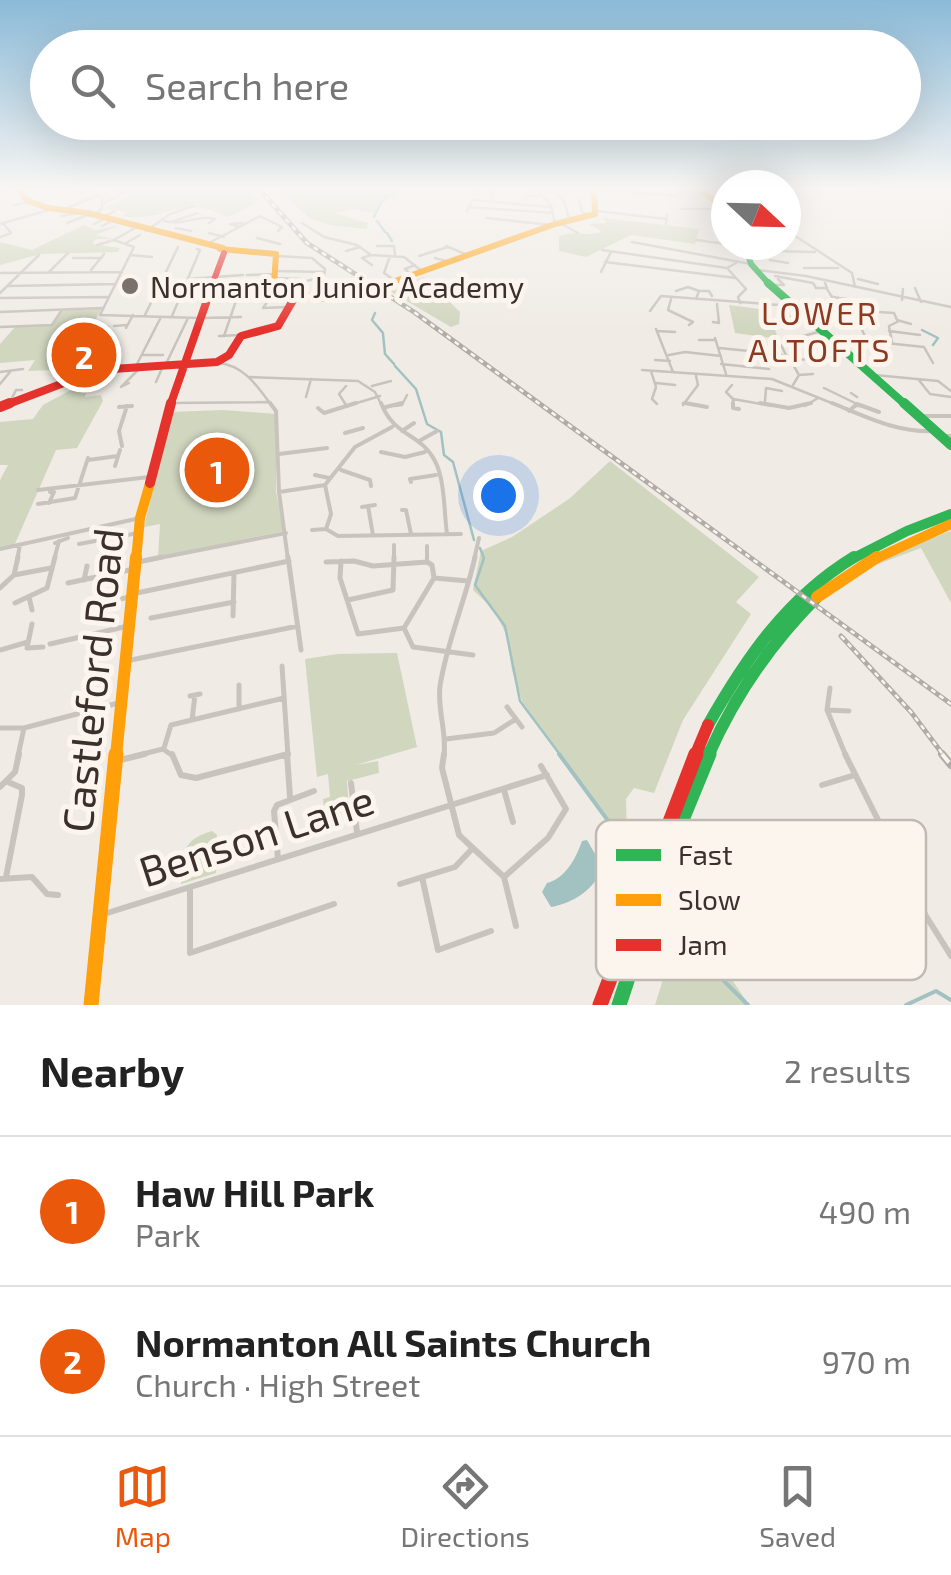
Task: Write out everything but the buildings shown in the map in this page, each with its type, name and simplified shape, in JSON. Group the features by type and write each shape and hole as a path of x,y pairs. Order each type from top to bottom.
{"main road":[{"path":"150,236 278,252 276,281 300,286 328,300 370,291 440,260 516,236"},
{"name":"Castleford Road","path":"91,1005 140,518 181,366 210,292 210,275 222,247"},
{"path":"751,260 754,267 773,278 799,310 951,445"},
{"path":"5,405 103,368 225,361 242,336 276,328 300,286"},
{"path":"669,820 698,741 747,653 794,599 853,553 891,534 951,514"},
{"path":"685,820 714,740 759,660 796,614 835,579 882,551 951,524"},
{"path":"619,1005 628,980"}],"street":[{"path":"97,245 130,236"},
{"path":"126,243 135,236"},
{"path":"222,247 232,236"},
{"path":"323,236 360,247 370,255"},
{"path":"708,236 708,242"},
{"path":"256,238 271,242 278,252 309,257 324,266 324,276 300,286"},
{"path":"801,239 856,278 874,282"},
{"path":"114,240 134,246 101,316 241,317"},
{"path":"696,240 711,242"},
{"path":"264,247 271,242"},
{"path":"632,242 713,254 754,267"},
{"path":"377,246 394,246 384,273"},
{"path":"419,256 446,246 472,252"},
{"path":"346,252 360,247"},
{"path":"146,315 178,248"},
{"path":"142,254 146,249"},
{"path":"172,318 198,249"},
{"path":"130,255 151,256 155,250"},
{"path":"602,250 727,268 736,263"},
{"path":"801,250 818,252"},
{"path":"601,272 611,252"},
{"path":"49,272 68,253"},
{"path":"2,291 39,256"},
{"path":"72,258 103,256 89,272"},
{"path":"372,265 362,258 404,257 419,269"},
{"path":"770,260 788,263 788,273"},
{"path":"605,262 736,278"},
{"path":"806,266 830,272 842,267"},
{"path":"639,278 642,267"},
{"path":"727,268 746,289 738,297 740,303"},
{"path":"0,273 122,272"},
{"path":"300,286 305,272"},
{"path":"188,279 245,275 276,281 296,273 325,272"},
{"path":"773,278 788,273 902,300 951,307"},
{"path":"379,275 401,277"},
{"path":"773,278 827,288"},
{"path":"854,288 856,278"},
{"path":"276,281 263,308 287,308"},
{"path":"824,282 833,297 852,300 866,340"},
{"path":"2,291 115,284"},
{"path":"915,288 922,304"},
{"path":"240,289 222,336 242,336"},
{"path":"680,289 717,291"},
{"path":"899,289 902,300"},
{"path":"182,294 226,290"},
{"path":"2,291 108,297"},
{"path":"696,300 699,291"},
{"path":"650,311 661,296 826,311"},
{"path":"671,297 667,308 692,322 688,325"},
{"path":"827,300 834,300 833,297"},
{"path":"713,322 719,323 716,303"},
{"path":"0,312 102,308"},
{"path":"782,318 799,310"},
{"path":"0,327 52,325 61,311"},
{"path":"880,311 895,313 898,321"},
{"path":"114,326 127,326 133,315"},
{"path":"128,382 161,317"},
{"path":"156,382 188,318"},
{"path":"892,343 890,324 910,324"},
{"path":"673,372 672,361 658,342 656,330 675,332"},
{"path":"889,331 920,337"},
{"path":"798,335 826,334 924,346 933,361"},
{"path":"700,338 716,339 726,374"},
{"path":"734,340 736,349"},
{"path":"761,344 774,354 786,355"},
{"path":"780,345 799,374"},
{"path":"719,348 749,351"},
{"path":"668,355 685,352 720,356"},
{"path":"812,352 816,359"},
{"path":"655,360 672,361"},
{"path":"791,360 826,362"},
{"path":"225,361 250,377 276,414 278,492 301,650"},
{"path":"721,364 750,363 768,369"},
{"path":"921,369 927,379"},
{"path":"0,372 23,370"},
{"path":"642,370 761,376 793,385 850,412 902,430 942,434"},
{"path":"651,371 654,403"},
{"path":"0,383 10,372"},
{"path":"250,377 266,374 353,378 372,386 380,396 392,427"},
{"path":"695,374 698,385 683,404 707,407"},
{"path":"799,374 813,375"},
{"path":"793,385 799,374"},
{"path":"870,374 942,382 951,394"},
{"path":"918,378 930,394 951,394"},
{"path":"306,397 311,379"},
{"path":"372,386 391,380"},
{"path":"655,383 675,385"},
{"path":"728,385 726,392 733,399 799,410 819,398"},
{"path":"342,386 341,401 348,407"},
{"path":"764,402 763,387 781,389"},
{"path":"824,388 877,410"},
{"path":"5,405 16,390 22,390"},
{"path":"851,394 857,399"},
{"path":"384,407 404,406 404,395"},
{"path":"317,411 348,407 380,396"},
{"path":"733,399 732,406 739,409"},
{"path":"850,412 857,399"},
{"path":"170,403 270,402"},
{"path":"115,466 120,451 120,428 130,406 119,407"},
{"path":"917,416 951,416"},
{"path":"345,434 345,430 363,425 369,437"},
{"path":"402,430 412,425"},
{"path":"326,529 332,514 325,485 329,478 341,470 352,449 392,427 402,430 428,451 438,474 447,534"},
{"path":"418,442 437,431"},
{"path":"279,454 328,448"},
{"path":"38,504 72,500 88,459 120,451"},
{"path":"387,452 405,458 428,451"},
{"path":"341,470 360,480 370,480 371,486"},
{"path":"411,482 410,478 438,474"},
{"path":"315,475 329,478"},
{"path":"38,490 150,477"},
{"path":"278,492 325,485"},
{"path":"49,503 54,492 50,492"},
{"path":"368,506 372,537"},
{"path":"402,510 410,517 411,536"},
{"path":"0,549 140,518"},
{"path":"312,530 326,529 345,538 461,534"},
{"path":"79,544 138,533"},
{"path":"68,584 286,533"},
{"path":"15,603 46,588 57,542 68,538"},
{"path":"478,538 469,581 452,626 438,700 446,739 442,768 459,835 470,850 504,878 516,926"},
{"path":"14,575 20,544"},
{"path":"348,600 391,592 394,546"},
{"path":"404,628 434,578 427,546"},
{"path":"468,548 476,549"},
{"path":"90,605 289,561"},
{"path":"341,561 340,578 358,634 404,628"},
{"path":"326,562 374,566 428,562"},
{"path":"84,580 86,566"},
{"path":"0,588 14,575 50,568"},
{"path":"233,616 234,573"},
{"path":"434,578 469,581"},
{"path":"30,597 32,610"},
{"path":"151,618 234,602"},
{"path":"32,624 28,649 128,626"},
{"path":"125,661 298,626"},
{"path":"404,628 410,645 473,655"},
{"path":"0,650 28,642"},
{"path":"282,666 290,797"},
{"path":"239,685 239,709"},
{"path":"830,688 827,710 878,820"},
{"path":"192,720 195,695"},
{"path":"164,748 171,725 284,698"},
{"path":"0,728 24,728 122,702"},
{"path":"507,707 522,727"},
{"path":"827,710 848,711"},
{"path":"446,739 494,734 516,719"},
{"path":"0,787 14,772 24,728"},
{"path":"116,761 164,748 172,753 181,775 187,778 288,754"},
{"path":"504,878 548,838 566,809 541,766"},
{"name":"Benson Lane","path":"100,915 547,775"},
{"path":"822,785 855,775"},
{"path":"8,782 22,788 22,795 3,878 32,877 47,894 58,895"},
{"path":"351,783 358,832"},
{"path":"504,790 513,822"},
{"path":"278,859 274,811 282,800 314,791"},
{"path":"400,884 455,867 470,850"},
{"path":"9,860 19,857"},
{"path":"422,877 438,950 490,930"},
{"path":"190,887 190,954 334,904"},
{"path":"926,916 951,956"}],"green space":[{"path":"61,236 100,236 113,239 96,239 92,244 120,248 118,252 41,254 0,265 0,242 32,250"},
{"path":"559,236 629,236 586,257 559,251"},
{"path":"637,236 697,236 695,244"},
{"path":"424,277 460,312 459,324 451,327 388,290"},
{"path":"729,305 769,310 778,339 735,333"},
{"path":"102,308 92,326 110,326 98,345 115,345 103,368 28,371 35,360 0,363 0,344 16,326 52,325 61,311"},
{"path":"82,384 87,389 85,397 101,395 103,401 77,448 56,450 14,546 0,549 0,480 8,465 0,465 0,422 33,419 43,405"},
{"path":"171,412 276,414 276,492 284,531 158,557 160,524 144,527"},
{"path":"610,461 759,577 736,602 751,614 683,720 654,793 634,788 626,799 626,820 609,820 523,703 512,670 507,636 494,610 473,590 481,551 512,537 569,499"},
{"path":"951,531 951,603 921,548 870,567 909,546"},
{"path":"397,653 417,747 356,765 378,761 379,773 347,781 349,811 325,817 323,799 330,797 328,774 317,777 305,659"},
{"path":"212,831 217,835 216,873 181,884 189,844"},
{"path":"663,980 732,980 749,1005 655,1005"}],"water":[{"path":"587,840 596,856 596,880 582,894 551,907 542,892 547,883 565,872 582,841"}],"waterway":[{"path":"389,236 392,241"},
{"path":"375,313 372,320 383,333"},
{"path":"922,330 938,338 933,345"},
{"path":"383,334 385,354 394,364"},
{"path":"395,366 416,389 427,424 441,432 444,455 453,462 474,540"},
{"path":"480,548 484,558 475,585 505,626 520,701 561,756"},
{"path":"559,754 607,820"},
{"path":"723,980 748,1005"},
{"path":"906,1005 936,991 951,1000"}],"railway":[{"path":"301,236 414,312 951,704"},
{"path":"841,636 911,712 944,756"},
{"path":"942,754 951,765"}],"traffic: fast":[{"path":"750,260 771,286 951,445"},
{"path":"708,725 754,649 806,592 869,549 951,514"},
{"path":"681,820 719,730 748,679 780,634 817,597"},
{"path":"619,1005 627,980"}],"traffic: slow":[{"path":"176,236 223,248"},
{"path":"220,249 276,254 274,289 320,300 345,299 522,236"},
{"path":"91,1005 140,518 150,483"},
{"path":"817,597 881,555 951,524"}],"traffic: jam":[{"path":"150,483 181,366 224,253"},
{"path":"0,407 98,370 217,362 229,355 241,336 278,326 296,295"},
{"path":"669,820 708,725"},
{"path":"600,1005 609,980"}],"place":[{"name":"Normanton Junior Academy","path":"130,286"},
{"name":"Normanton All Saints Church","path":"84,355"},
{"name":"Haw Hill Park","path":"217,470"}],"district":[{"name":"LOWER ALTOFTS","path":"820,330"}]}
